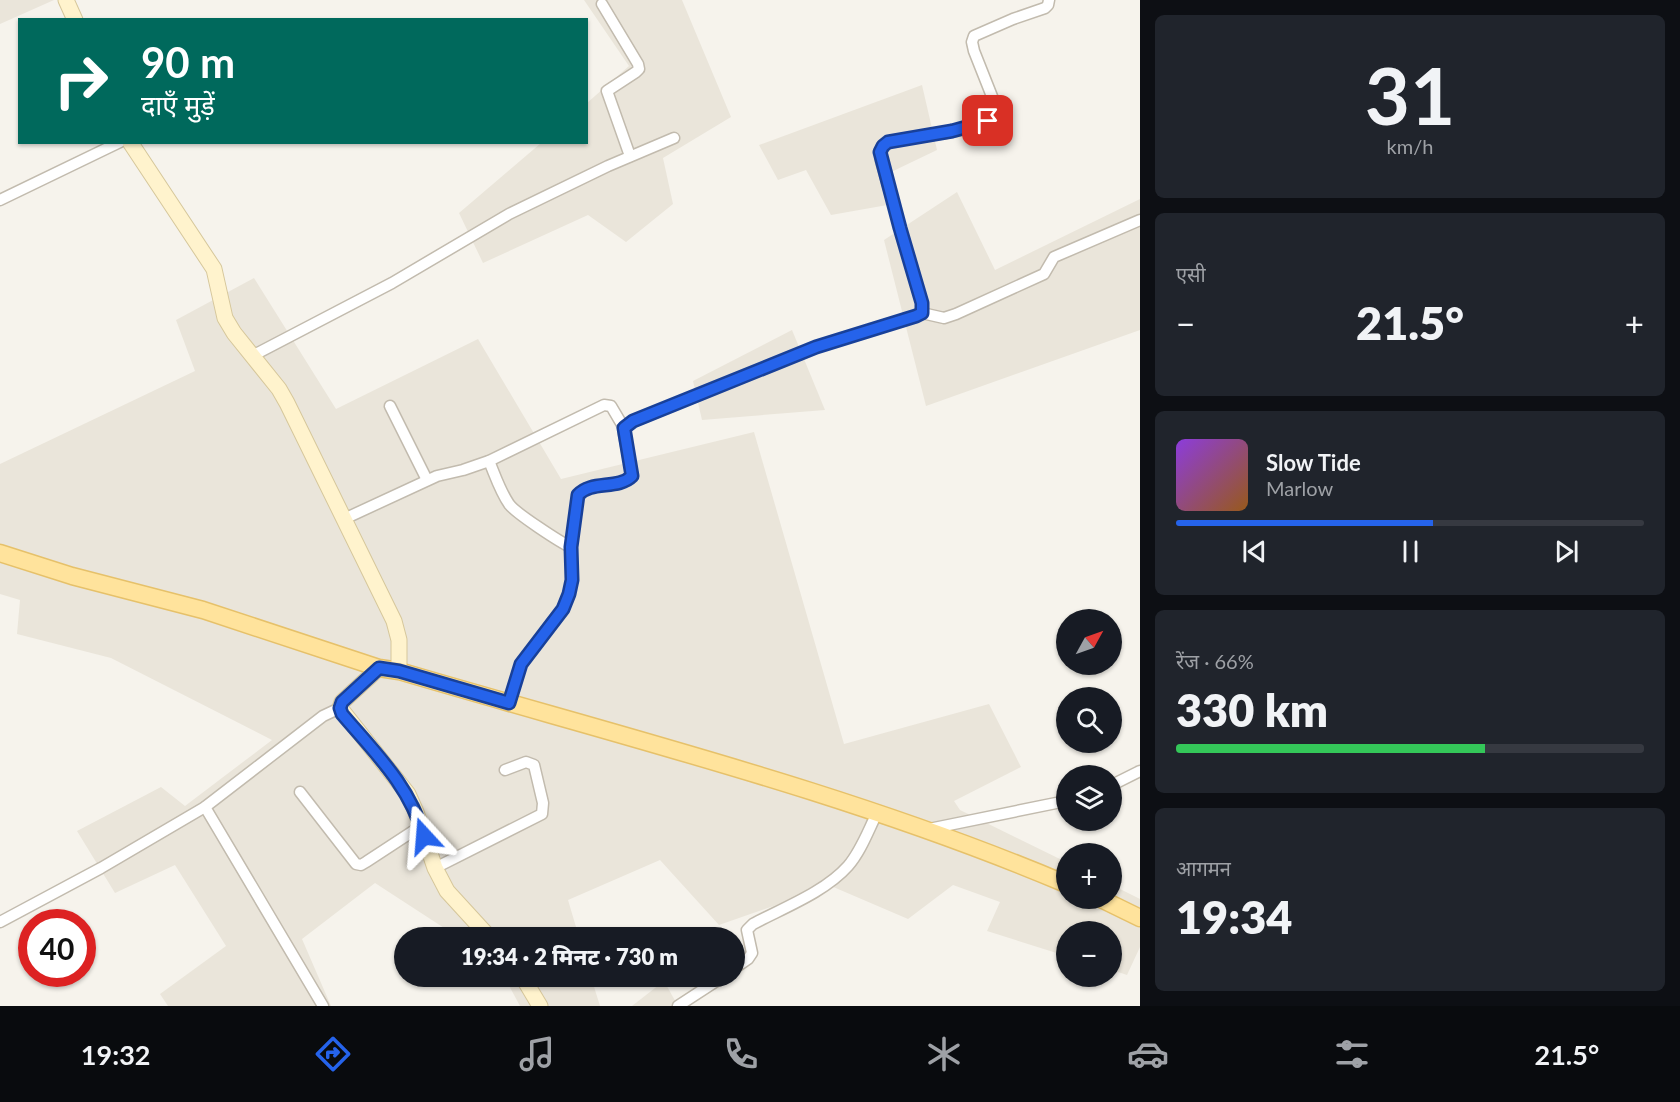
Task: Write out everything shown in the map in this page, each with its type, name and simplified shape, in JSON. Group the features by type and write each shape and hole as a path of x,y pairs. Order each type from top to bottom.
{"main road":[{"path":"0,553 72,576 203,610 379,668 399,671 759,774 925,830 1056,880"},
{"path":"1122,909 1140,918"}],"street":[{"path":"66,0 74,18"},
{"path":"922,313 922,303 880,152 888,142 977,125 993,116 996,111 995,105 974,51 972,42 974,36 1045,8 1049,0"},
{"path":"602,4 639,69 607,91 630,156"},
{"path":"252,356 392,283 509,214 630,156 674,138"},
{"path":"0,200 116,144"},
{"path":"131,144 214,269 225,318 234,333 279,389 287,403 398,631 399,671"},
{"path":"624,428 633,421 816,347 922,313 944,318 956,314 1044,274 1054,257 1140,220"},
{"path":"344,519 427,480 463,471 489,461 604,405 612,406 624,428 632,476 623,482 586,489 578,495 571,547 572,580 569,594 563,609 521,664 509,703"},
{"path":"390,406 427,480"},
{"path":"489,461 507,502 513,509 558,541 571,547"},
{"path":"0,922 101,868 205,807 323,716 340,708 342,702 379,668"},
{"path":"340,708 408,794 435,868 447,891 480,927"},
{"path":"435,868 542,814 543,803 534,765 526,762 505,770"},
{"path":"1122,780 1140,771"},
{"path":"300,792 356,864 361,865 421,826"},
{"path":"925,830 1056,803"},
{"path":"205,807 323,1006"},
{"path":"745,961 752,953 747,930 753,924 836,878 859,850 877,813"},
{"path":"529,987 540,1006"},
{"path":"678,1006 707,987"}],"shaded area":[{"path":"0,0 54,0 0,24"},
{"path":"584,0 682,0 731,117 663,158 673,204 626,242 588,215 483,263 459,213 540,144 588,144 588,102 629,66"},
{"path":"922,85 937,150 889,173 893,204 831,215 806,170 778,180 759,145"},
{"path":"957,192 995,270 1140,199 1140,330 926,406 884,240"},
{"path":"254,278 336,409 478,339 561,479 754,432 844,744 989,704 1021,767 954,801 960,810 1056,857 1056,909 1122,909 1122,890 1140,899 1140,947 1127,975 1122,973 1122,921 1056,921 1056,953 987,931 1000,902 953,885 908,919 831,886 719,925 660,860 568,900 576,927 443,927 375,883 302,939 331,1006 168,1006 160,994 226,946 175,865 115,893 77,831 161,787 185,806 272,740 111,658 17,634 20,600 0,594 0,464 195,371 176,320"},
{"path":"792,330 825,410 702,420 693,381"},
{"path":"510,987 594,987 600,1006 520,1006"},
{"path":"656,987 667,987 678,1006 632,1006"}],"route":[{"path":"424,836 408,794 342,714 340,708 342,702 379,668 399,671 509,703 521,664 563,609 569,594 572,580 572,534 578,495 586,489 623,482 632,476 624,434 627,424 816,347 922,313 922,303 880,152 888,142 952,131 988,121"}]}
